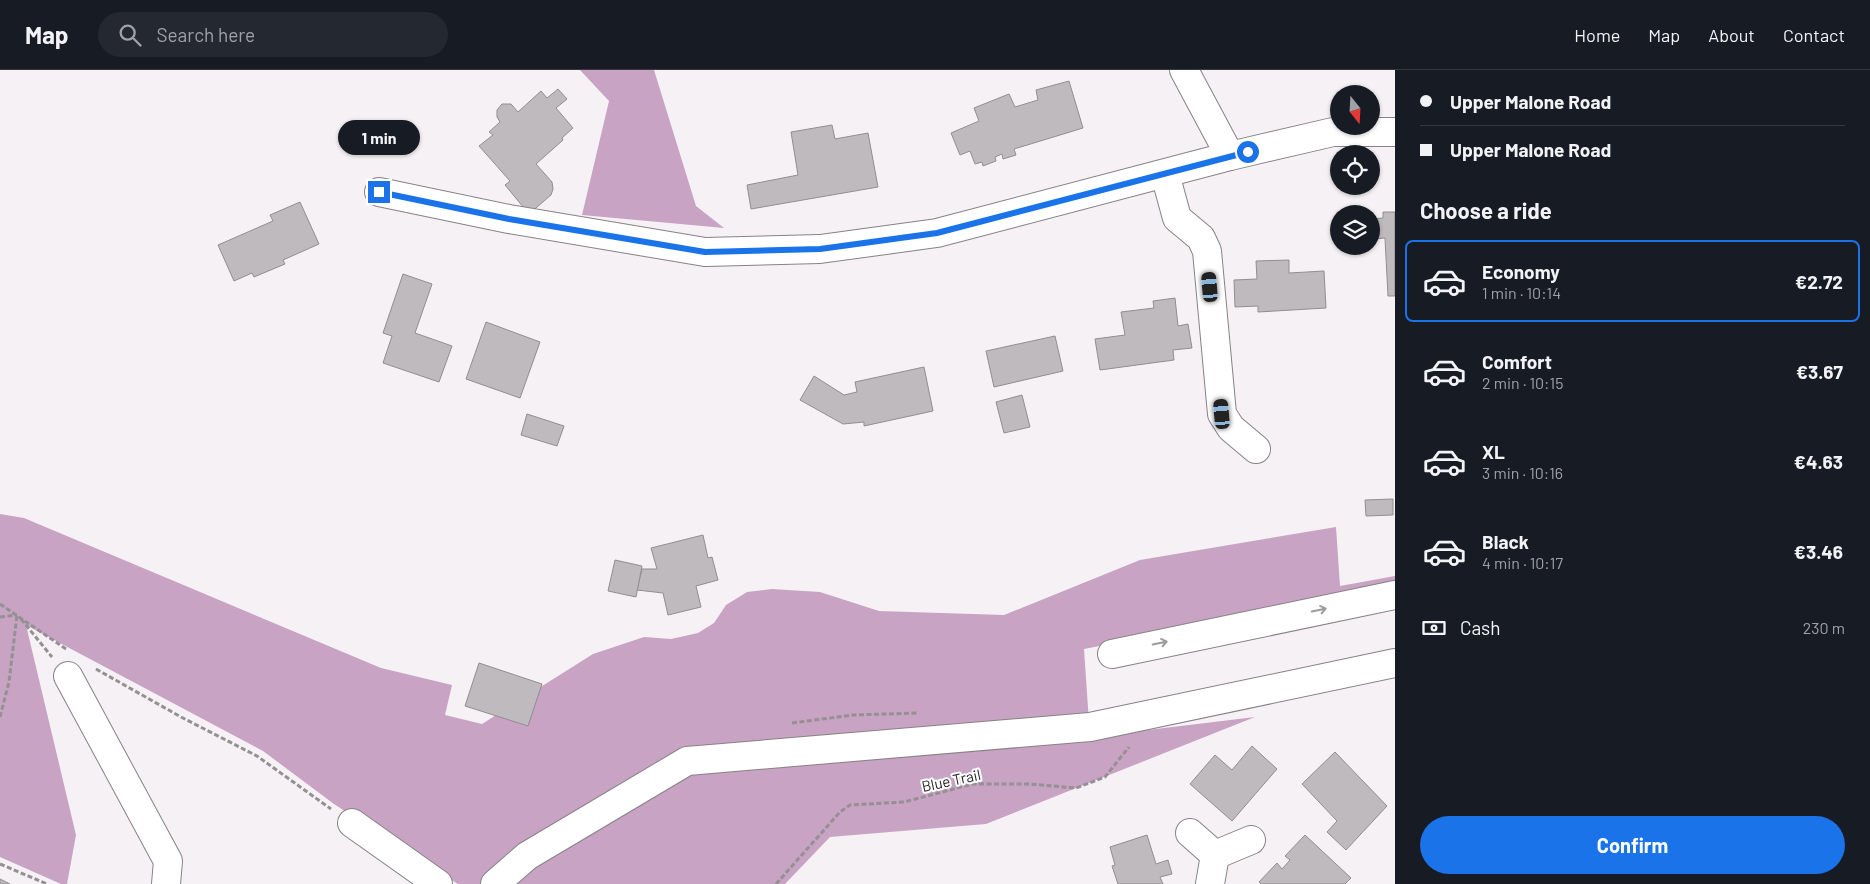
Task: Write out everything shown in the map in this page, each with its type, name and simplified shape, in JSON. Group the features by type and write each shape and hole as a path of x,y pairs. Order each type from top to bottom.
{"street":[{"path":"1184,70 1230,156"},
{"path":"379,192 509,219 705,252 820,249 937,233 1230,156 1333,132 1395,132"},
{"path":"1165,174 1177,218 1201,238 1207,251 1222,414 1231,428 1256,449"},
{"path":"1112,654 1395,595"},
{"path":"495,884 527,856 687,761 1090,727 1395,663"},
{"path":"69,664 168,861 166,884"},
{"path":"352,823 438,884"},
{"path":"1190,833 1214,854"},
{"path":"1214,854 1251,840"},
{"path":"1210,884 1214,854"}],"path":[{"path":"0,604 17,615 69,664"},
{"path":"0,618 17,615"},
{"path":"17,615 69,664"},
{"path":"0,717 10,682 17,615"},
{"path":"94,668 181,717 257,756 352,823"},
{"name":"Blue Trail","path":"776,884 840,812 850,805 904,802 973,784 1030,784 1076,788 1105,777 1131,744"},
{"path":"0,864 46,884"}],"shaded area":[{"path":"580,70 654,70 696,206 724,228 582,215 609,101"},
{"path":"0,514 24,518 381,668 452,685 445,715 482,724 593,654 644,637 671,639 698,633 714,623 726,605 747,592 772,589 820,592 879,611 1004,615 1140,560 1336,527 1340,586 1395,576 1395,588 1084,649 1090,737 1255,717 986,824 830,837 785,884 458,884 334,804 263,751 26,625 76,835 67,884 61,884 0,857"}],"building":[{"path":"1069,81 1083,128 1014,149 1016,155 1003,159 1002,154 995,157 996,161 983,166 982,162 975,164 970,151 960,155 951,133 979,121 974,108 1009,94 1015,107 1038,100 1036,90"},
{"path":"558,89 567,99 556,108 573,128 562,138 563,140 536,164 552,182 553,189 551,195 529,214 505,185 510,181 479,146 493,135 489,132 500,122 497,117 497,110 502,104 511,104 518,112 541,91 547,98"},
{"path":"832,125 835,139 868,133 878,187 751,209 747,185 798,175 791,132"},
{"path":"300,202 319,244 283,260 285,264 254,277 252,273 234,281 218,245 273,221 270,215"},
{"path":"1383,212 1395,212 1395,296 1388,296 1385,238 1380,238 1380,218 1383,218"},
{"path":"1289,260 1289,273 1324,271 1326,308 1258,312 1258,306 1235,307 1234,280 1257,279 1256,261"},
{"path":"403,274 432,284 415,333 452,346 439,382 383,363 392,336 383,333"},
{"path":"1175,298 1178,326 1188,324 1192,348 1173,350 1174,360 1100,370 1095,339 1125,335 1121,312 1154,308 1153,301"},
{"path":"486,322 540,342 520,398 466,379"},
{"path":"1055,336 1063,371 994,387 986,351"},
{"path":"924,367 933,411 864,426 864,422 843,424 800,400 814,376 844,395 857,392 855,382"},
{"path":"1022,395 1030,427 1004,433 996,402"},
{"path":"527,414 564,426 557,446 521,435"},
{"path":"1393,499 1393,515 1366,516 1365,500"},
{"path":"703,535 708,558 712,557 718,580 696,586 701,607 668,615 663,593 637,590 642,569 657,569 651,548"},
{"path":"615,560 642,566 636,597 608,591"},
{"path":"479,663 542,684 528,726 465,706"},
{"path":"1252,746 1277,769 1232,821 1190,784 1215,755 1232,770"},
{"path":"1335,752 1387,806 1346,850 1327,832 1337,821 1302,784"},
{"path":"1147,835 1156,864 1168,860 1172,874 1160,877 1163,884 1118,884 1112,866 1115,865 1110,847"},
{"path":"1305,835 1351,878 1345,884 1261,884 1259,882 1277,863 1282,869 1290,860 1285,856"},
{"path":"0,879 10,884 0,884"}],"route":[{"path":"379,192 509,219 705,252 820,249 937,233 1248,152"}]}
